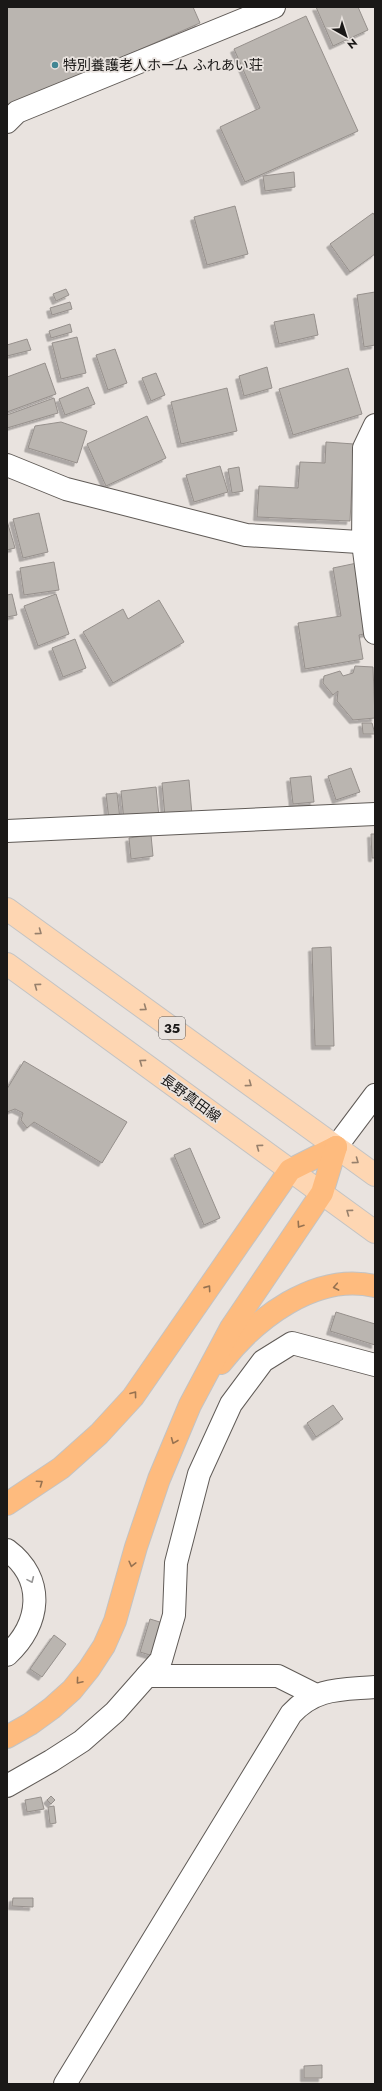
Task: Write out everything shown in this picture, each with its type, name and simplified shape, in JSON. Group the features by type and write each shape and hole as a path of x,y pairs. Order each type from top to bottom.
{"highway":[{"path":"7,1504 61,1468 99,1434 133,1396 290,1170 336,1147"},
{"path":"7,1737 30,1724 52,1708 72,1690 89,1669 104,1646 116,1621 136,1547 159,1479 190,1405 231,1328 322,1193 336,1147"},
{"path":"190,1405 226,1357 248,1333 268,1315 293,1301 318,1290 341,1285 375,1286"}],"main road":[{"name":"35","path":"7,909 375,1175"},
{"name":"長野真田線","path":"7,964 375,1232"}],"street":[{"path":"7,122 17,112 274,7"},
{"path":"375,425 364,448 375,633"},
{"path":"7,465 66,489 246,535 369,543"},
{"path":"7,831 375,814"},
{"path":"336,1147 375,1095"},
{"path":"7,1786 52,1761 82,1741 115,1712 161,1660 174,1615 176,1563 199,1474 231,1404 263,1361 292,1343 375,1365"},
{"path":"7,1550 26,1569 34,1587 35,1603 32,1619 24,1635 7,1655"},
{"path":"146,1676 278,1676 316,1695"},
{"path":"67,2080 291,1714 306,1699 326,1691 375,1688"}],"building":[{"name":"特別養護老人ホーム ふれあい荘","path":"7,7 193,7 200,23 7,108"},
{"path":"316,7 358,7 368,30 333,46"},
{"path":"306,16 358,131 245,182 220,127 260,108 234,49"},
{"path":"294,172 295,187 265,191 263,176"},
{"path":"235,206 248,254 207,265 194,217"},
{"path":"373,213 375,216 375,254 350,272 330,244"},
{"path":"66,289 69,295 56,301 53,294"},
{"path":"375,292 375,345 364,347 357,295"},
{"path":"70,302 72,309 52,315 50,308"},
{"path":"314,314 318,335 279,344 274,322"},
{"path":"70,324 72,332 51,338 49,331"},
{"path":"77,337 86,373 61,379 52,343"},
{"path":"27,339 31,350 7,356 7,345"},
{"path":"115,349 127,383 108,390 96,355"},
{"path":"45,363 56,394 7,412 7,377"},
{"path":"267,367 272,388 244,396 239,376"},
{"path":"348,368 362,414 293,435 279,389"},
{"path":"156,373 165,395 151,401 142,378"},
{"path":"88,387 95,404 65,415 59,399"},
{"path":"227,388 237,431 181,444 171,402"},
{"path":"54,398 58,413 7,428 7,415"},
{"path":"147,416 166,458 106,486 87,444"},
{"path":"61,422 87,431 77,463 28,448 35,426"},
{"path":"326,442 354,444 350,521 257,517 259,486 298,488 300,462 325,463"},
{"path":"220,466 228,492 194,502 186,475"},
{"path":"239,467 243,491 232,493 228,469"},
{"path":"39,513 48,552 23,558 13,519"},
{"path":"7,521 15,548 7,550"},
{"path":"54,562 59,590 24,595 20,568"},
{"path":"357,563 369,633 359,635 363,659 305,669 298,623 341,616 333,568"},
{"path":"12,594 17,615 7,617 7,595"},
{"path":"56,594 69,634 38,646 24,606"},
{"path":"159,600 184,642 113,683 83,632 123,609 128,619"},
{"path":"75,639 86,668 63,677 52,648"},
{"path":"355,666 373,667 375,718 353,720 337,701 338,691 333,695 323,683 324,676 340,671 343,676 353,673"},
{"path":"362,723 372,723 375,734 363,734"},
{"path":"351,768 360,792 336,800 328,776"},
{"path":"311,776 314,802 293,804 290,778"},
{"path":"189,780 192,815 165,817 162,783"},
{"path":"156,787 159,817 124,821 121,791"},
{"path":"117,793 120,819 109,820 106,794"},
{"path":"371,834 375,834 375,858 372,858"},
{"path":"151,835 153,856 131,859 129,838"},
{"path":"331,947 334,1046 315,1046 312,948"},
{"path":"24,1061 127,1122 102,1163 34,1122 27,1128 21,1120 23,1113 15,1109 7,1112 7,1089"},
{"path":"190,1148 220,1218 204,1225 174,1155"},
{"path":"336,1312 375,1324 375,1345 330,1331"},
{"path":"333,1405 343,1419 316,1437 307,1423"},
{"path":"150,1619 163,1623 153,1656 140,1652"},
{"path":"54,1635 66,1644 42,1677 30,1669"},
{"path":"51,1796 55,1800 51,1804 47,1800"},
{"path":"41,1797 44,1809 27,1812 25,1800"},
{"path":"54,1806 56,1823 50,1824 48,1807"},
{"path":"13,1898 33,1898 33,1907 12,1906"},
{"path":"322,2065 322,2078 304,2078 304,2066"}],"place":[{"name":"特別養護老人ホーム ふれあい荘","path":"55,65"}]}
